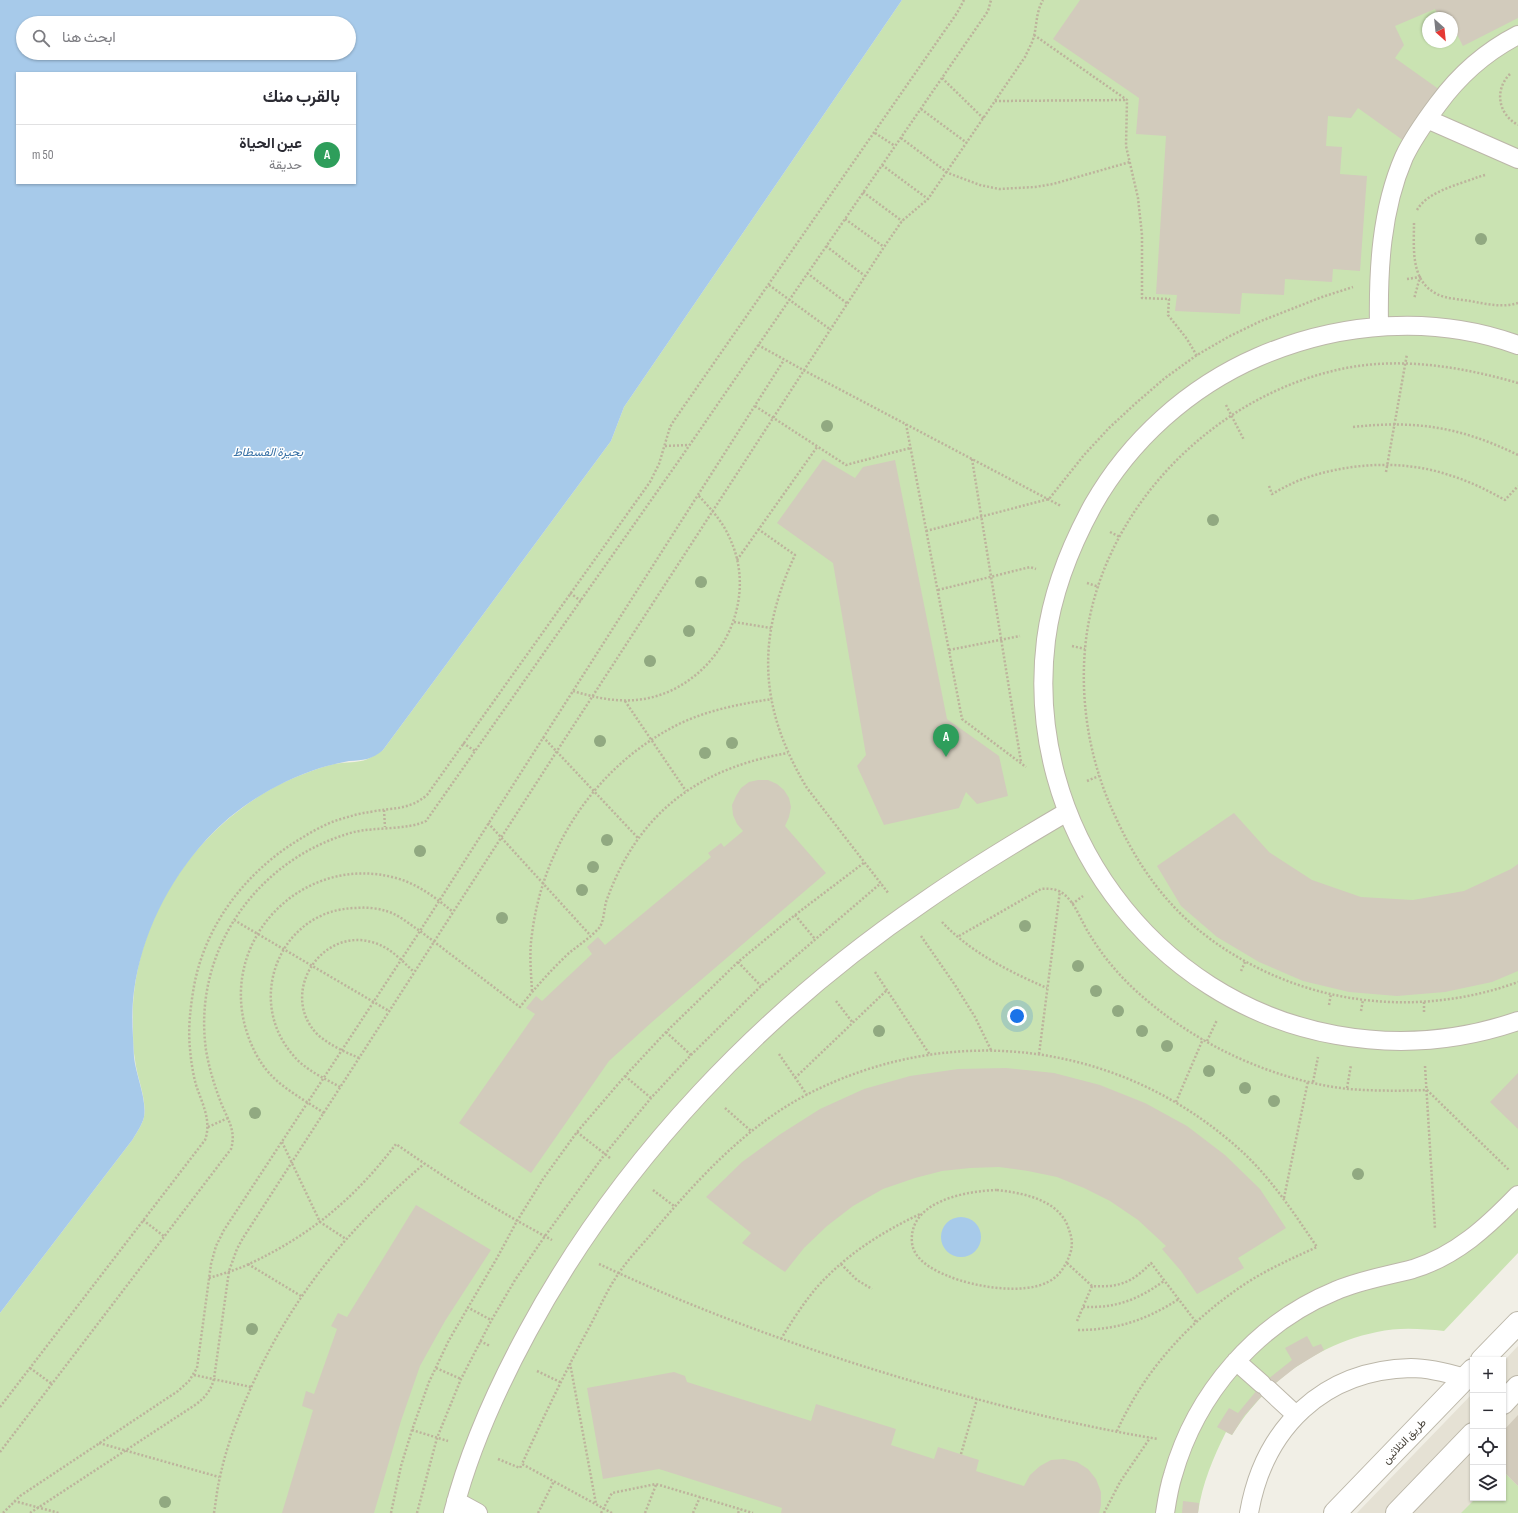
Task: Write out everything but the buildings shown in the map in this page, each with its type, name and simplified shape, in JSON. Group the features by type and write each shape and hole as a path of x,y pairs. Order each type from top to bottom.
{"street":[{"path":"1485,1357 1518,1323"},
{"name":"طريق الثلاثين","path":"1335,1513 1469,1374"},
{"path":"1506,1399 1518,1387"},
{"path":"1397,1513 1470,1437"}],"lane":[{"path":"1379,327 1378,282 1382,238 1391,194 1404,157 1427,119 1447,92 1474,64 1498,45 1518,35"},
{"path":"1427,119 1518,159"},
{"path":"1518,345 1478,334 1444,328 1410,326 1379,327 1343,331 1309,338 1275,350 1243,364 1212,381 1181,403 1153,428 1127,456 1104,486 1072,547 1061,576 1046,641 1044,672 1044,703 1047,733 1052,763 1067,812 1090,860 1103,882 1124,910 1147,935 1172,958 1228,997 1251,1008 1299,1026 1356,1038 1424,1040 1461,1036 1498,1028 1518,1021"},
{"path":"478,1513 454,1507 476,1443 492,1404 513,1358 545,1299 575,1252 631,1173 704,1089 762,1031 821,980 923,902 994,855 1067,812"},
{"path":"1165,1513 1173,1474 1184,1444 1198,1414 1215,1386 1257,1339 1281,1320 1307,1304 1335,1291 1364,1280 1414,1268 1437,1260 1460,1247 1480,1232 1518,1195"},
{"path":"1236,1361 1296,1415"},
{"path":"1250,1513 1254,1487 1264,1462 1277,1438 1296,1415 1313,1400 1336,1386 1360,1376 1380,1371 1413,1368 1469,1374"}],"path":[{"path":"0,1407 205,1140 208,1121 196,1083 190,1050 190,1016 194,982 204,950 219,919 237,893 253,875 283,849 310,832 339,820 370,812 409,806 427,795 650,482 659,464 674,419 875,133 958,13 964,0"},
{"path":"0,1452 232,1149 234,1142 233,1135 228,1118 211,1077 206,1050 204,1023 206,996 212,970 221,944 234,920 252,895 274,874 299,856 326,842 355,832 385,827 413,825 426,821 690,445 988,11 991,0"},
{"path":"30,1513 202,1400 212,1386 229,1271 237,1249 243,1238 884,247 902,221 928,199 948,172 1025,57 1034,35 1039,6 1043,0"},
{"path":"1034,35 1127,100"},
{"path":"1513,71 1502,85 1500,95 1501,106 1505,114 1512,122 1518,125"},
{"path":"942,78 984,119"},
{"path":"995,101 1127,100"},
{"path":"1127,100 1125,134 1126,146 1138,198 1141,223 1142,298 1169,299 1168,314 1187,339 1244,440"},
{"path":"921,108 967,143"},
{"path":"875,133 895,146"},
{"path":"901,138 948,172 980,185 999,189 1019,189 1053,184 1130,162"},
{"path":"882,165 928,199"},
{"path":"1417,211 1420,205 1427,198 1436,193 1478,177 1492,175"},
{"path":"863,192 902,221"},
{"path":"845,218 884,247"},
{"path":"1414,218 1415,268 1427,288 1438,295 1498,306 1509,306 1518,303"},
{"path":"826,246 866,276"},
{"path":"807,273 848,304"},
{"path":"1386,472 1405,364 1415,292 1420,278"},
{"path":"769,285 831,330"},
{"path":"758,345 1120,537"},
{"path":"3,1513 26,1491 184,1387 194,1375 197,1368 213,1255 220,1238 420,931 784,360"},
{"path":"1518,383 1488,374 1447,366 1376,364 1320,374 1283,387 1259,398 1231,415 1185,451 1165,472 1140,503 1120,537 1108,561 1088,628 1085,649 1084,682 1085,714 1091,746 1099,776 1110,805 1123,832 1153,883 1191,924 1219,946 1245,962 1282,979 1316,991 1363,1000 1386,1002 1424,1002 1460,998 1496,990 1518,982"},
{"path":"755,406 846,466 910,448"},
{"path":"1353,427 1394,423 1432,426 1456,430 1480,438 1518,455"},
{"path":"906,424 962,719 1060,793 1099,776"},
{"path":"665,446 690,445"},
{"path":"737,560 817,447"},
{"path":"972,459 1021,763"},
{"path":"1269,486 1272,494 1299,481 1328,472 1357,466 1387,465 1418,467 1448,474 1478,485 1505,500 1518,486"},
{"path":"573,691 593,697 624,701 652,697 665,693 683,685 700,672 714,658 725,641 734,622 740,591 740,575 732,542 724,526 714,511 698,495"},
{"path":"758,529 795,555 784,579 776,605 771,628 768,664 772,699 781,736 788,752 807,788 905,915 955,985 975,1017 991,1050"},
{"path":"938,590 1030,567 1099,587"},
{"path":"570,593 581,601"},
{"path":"734,622 771,628"},
{"path":"532,992 530,961 532,934 542,883 556,850 569,825 594,790 630,755 679,724 709,712 740,704 772,699"},
{"path":"624,701 686,791"},
{"path":"543,737 638,838"},
{"path":"463,743 475,752"},
{"path":"340,1087 307,1068 293,1055 282,1040 274,1023 270,1004 271,985 275,966 284,949 296,934 311,921 329,912 348,908 367,907 387,911 403,919 420,931 433,943 520,1007 550,972 600,927 614,880 625,858 638,838 658,815 686,791 710,776 761,757 788,752"},
{"path":"384,810 385,827"},
{"path":"488,823 590,935"},
{"path":"391,1513 401,1466 429,1382 449,1340 517,1221 543,1180 577,1132 625,1076 666,1032 738,962 795,915 865,862"},
{"path":"324,1113 288,1090 270,1074 257,1056 248,1037 242,1017 240,995 242,974 248,953 257,934 270,915 287,899 307,887 328,878 351,874 374,874 397,878 419,887 439,900 453,912"},
{"path":"1039,1054 1060,891"},
{"path":"923,902 944,924 967,944 1019,976 1047,988"},
{"path":"795,915 815,939"},
{"path":"839,919 930,1054"},
{"path":"234,920 389,1011"},
{"path":"359,1058 328,1043 317,1034 308,1022 303,1008 302,993 305,978 311,966 321,954 333,946 347,941 361,940 376,943 389,950 414,972"},
{"path":"738,962 761,986"},
{"path":"795,1078 887,990"},
{"path":"1424,1002 1424,1040 1437,1260"},
{"path":"666,1032 691,1055"},
{"path":"1176,1102 1203,1039"},
{"path":"612,1513 522,1464 570,1363 618,1273 674,1206 707,1172 751,1131 778,1112 807,1095 846,1076 888,1063 930,1054 991,1050 1039,1054 1094,1066 1133,1080 1176,1102 1207,1122 1239,1148 1269,1179 1284,1198 1316,1247 1282,1263 1248,1282 1196,1322 1152,1369 1127,1407 1116,1431"},
{"path":"625,1076 651,1098"},
{"path":"1284,1198 1308,1081"},
{"path":"208,1127 228,1118"},
{"path":"282,1142 320,1222 346,1239"},
{"path":"209,1278 248,1264 298,1238 320,1222 353,1194 376,1171 396,1144 424,1164 517,1221 575,1252 618,1273 725,1318 781,1339 876,1370 977,1400 1080,1424 1184,1444"},
{"path":"214,1513 220,1477 239,1412 269,1349 322,1267 370,1212 424,1164"},
{"path":"781,1339 798,1312 818,1286 859,1249 878,1236 941,1202 959,1194 978,1190 1015,1192 1032,1197 1049,1205 1060,1212 1068,1224 1071,1236 1071,1250 1067,1263 1059,1273 1049,1281 1036,1286 988,1288 963,1282 939,1273 922,1261 913,1248 912,1236 914,1225 920,1214"},
{"path":"143,1220 165,1237"},
{"path":"1067,1263 1092,1286 1108,1287 1122,1284 1133,1279 1151,1263 1196,1322"},
{"path":"248,1264 302,1296"},
{"path":"841,1264 857,1280 872,1289"},
{"path":"1083,1307 1100,1308 1135,1300 1164,1281"},
{"path":"1077,1321 1092,1286"},
{"path":"1078,1330 1095,1330 1130,1324 1179,1299"},
{"path":"467,1307 491,1320"},
{"path":"570,1363 596,1504"},
{"path":"30,1368 52,1384"},
{"path":"436,1368 461,1379"},
{"path":"194,1375 251,1386"},
{"path":"961,1454 977,1400"},
{"path":"1104,1513 1120,1482 1150,1438"},
{"path":"99,1443 220,1477"},
{"path":"538,1513 554,1481"},
{"path":"645,1513 656,1484"},
{"path":"602,1513 612,1493 656,1484 753,1513"},
{"path":"693,1513 700,1497"},
{"path":"14,1501 59,1513"},
{"path":"738,1513 740,1509"}],"shaded area":[{"path":"1518,1346 1518,1513 1357,1513 1470,1396 1470,1501 1506,1501 1506,1359"}],"green space":[{"path":"902,0 1518,0 1518,1253 1444,1331 1394,1329 1377,1332 1334,1346 1313,1356 1294,1368 1260,1399 1245,1416 1232,1435 1226,1432 1209,1471 1202,1492 1198,1513 0,1513 0,1313 133,1139 142,1123 145,1110 133,1044 135,989 142,951 156,915 174,881 197,850 224,822 255,799 305,773 334,764 364,760 383,750 611,441 624,407"},
{"path":"1506,1474 1518,1486 1518,1513 1461,1513 1473,1501 1506,1501"}],"water":[{"name":"بحيرة الفسطاط","path":"0,0 902,0 624,407 611,441 383,750 375,756 367,759 334,764 304,774 273,788 258,797 244,806 218,828 192,856 180,873 150,929 143,949 134,991 132,1016 134,1057 145,1110 142,1123 133,1139 0,1313"},
{"path":"961,1217 969,1219 975,1223 979,1229 981,1237 979,1245 975,1251 969,1255 961,1257 953,1255 947,1251 943,1245 941,1237 943,1229 947,1223 953,1219"}],"place":[{"name":"عين الحياة","path":"946,757"}]}
